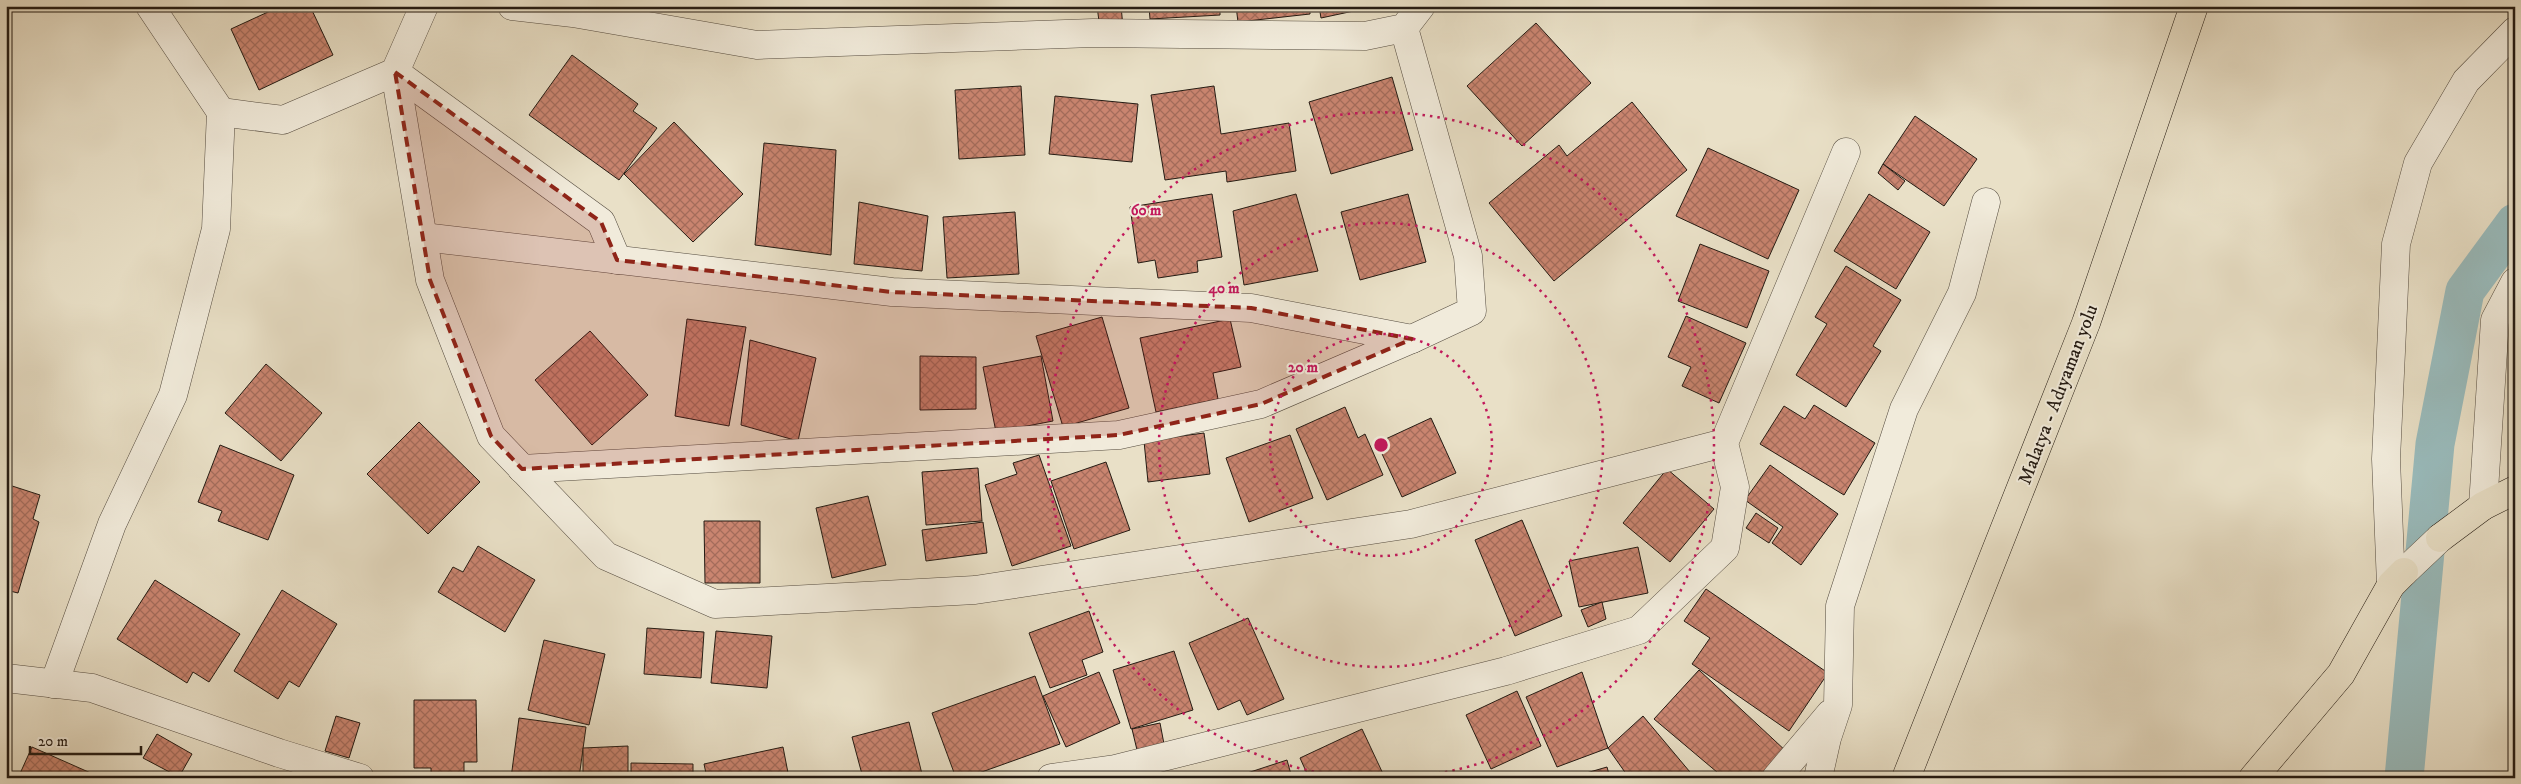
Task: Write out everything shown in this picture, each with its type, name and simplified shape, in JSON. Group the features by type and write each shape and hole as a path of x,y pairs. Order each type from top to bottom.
{"main road":[{"name":"Malatya - Adıyaman yolu","path":"1906,778 2086,323 2194,6"},
{"path":"2440,538 2483,506 2515,490"},
{"path":"2253,778 2341,674 2398,578"}],"street":[{"path":"54,684 112,524 173,395 216,229 221,112 150,6"},
{"path":"424,6 395,72 430,280 492,436 606,556 715,604 975,590 1411,524 1724,443"},
{"path":"512,6 573,13 757,46 1093,33 1366,36 1404,28 1421,6"},
{"path":"522,469 1119,435 1261,404 1472,311 1468,256 1404,28"},
{"path":"2398,578 2386,459 2396,244 2418,164 2466,81 2515,31"},
{"path":"221,112 283,120 395,72"},
{"path":"395,72 601,222 617,260"},
{"path":"1051,778 1115,770 1487,676 1639,630 1725,548 1735,487 1724,443 1846,152"},
{"path":"1818,778 1827,738 1838,705 1840,606 1904,409 1962,293 1986,202"},
{"path":"423,237 892,292 1251,308 1412,339"},
{"path":"2483,506 2495,320 2515,282"},
{"path":"2398,578 2440,538"},
{"path":"6,678 92,688 279,753 360,778"},
{"path":"1776,778 1838,705"}],"highlighted area":[{"path":"395,72 601,222 617,260 892,292 1251,308 1412,339 1261,404 1119,435 522,469 491,436 430,280"}],"building":[{"path":"281,6 310,6 333,55 259,90 231,29"},
{"path":"1041,6 1090,6 1042,11"},
{"path":"1097,6 1121,6 1123,27 1100,29"},
{"path":"1149,6 1220,6 1220,15 1150,19"},
{"path":"1236,6 1310,6 1310,14 1238,22"},
{"path":"1319,6 1377,6 1321,18"},
{"path":"1536,23 1591,83 1522,146 1467,86"},
{"path":"572,55 638,104 633,111 657,128 619,180 529,115"},
{"path":"1392,77 1413,150 1331,174 1309,102"},
{"path":"1021,86 1025,155 959,159 955,90"},
{"path":"1214,86 1221,134 1289,123 1296,171 1227,182 1226,171 1165,180 1151,95"},
{"path":"1055,96 1138,104 1132,162 1049,154"},
{"path":"1632,102 1687,170 1554,281 1489,203 1559,145 1567,156"},
{"path":"1915,116 1977,159 1944,206 1883,164"},
{"path":"674,122 743,194 693,242 624,174"},
{"path":"764,143 836,150 831,255 755,245"},
{"path":"1708,148 1799,190 1768,259 1676,216"},
{"path":"1883,164 1905,181 1898,190 1878,173"},
{"path":"1212,194 1222,257 1197,261 1198,272 1158,278 1155,260 1138,263 1130,207"},
{"path":"1296,194 1318,271 1244,285 1233,211"},
{"path":"1408,194 1426,262 1360,280 1341,212"},
{"path":"1869,194 1930,232 1896,289 1834,251"},
{"path":"859,202 928,216 922,271 854,264"},
{"path":"1015,212 1019,274 947,278 943,217"},
{"path":"1700,244 1769,271 1747,328 1678,301"},
{"path":"1846,266 1901,300 1873,346 1881,351 1846,407 1796,375 1827,324 1815,317"},
{"path":"1686,316 1746,343 1719,403 1682,386 1691,367 1668,357"},
{"path":"1102,317 1129,408 1063,427 1036,336"},
{"path":"687,319 746,327 729,426 675,416"},
{"path":"1230,319 1241,367 1213,373 1218,399 1156,412 1140,338"},
{"path":"590,331 648,395 592,445 535,380"},
{"path":"750,340 816,358 798,441 741,425"},
{"path":"920,356 976,357 976,409 920,410"},
{"path":"1041,356 1053,421 996,432 983,367"},
{"path":"266,364 322,413 281,461 225,413"},
{"path":"1814,405 1875,443 1844,495 1760,444 1784,406 1805,419"},
{"path":"1345,407 1358,438 1365,434 1383,475 1327,500 1296,429"},
{"path":"1431,418 1456,473 1402,497 1377,443"},
{"path":"419,422 480,482 428,534 367,474"},
{"path":"1204,433 1210,474 1148,482 1144,441"},
{"path":"1290,435 1313,498 1249,522 1226,458"},
{"path":"220,445 294,475 268,540 218,521 222,511 198,502"},
{"path":"1039,455 1071,546 1012,566 985,485 1017,474 1013,463"},
{"path":"1106,462 1130,530 1074,549 1051,481"},
{"path":"1770,465 1838,514 1801,565 1772,543 1783,527 1745,500"},
{"path":"978,468 982,521 926,525 922,472"},
{"path":"1667,469 1714,509 1670,562 1623,523"},
{"path":"6,484 40,495 33,519 39,522 18,593 6,590"},
{"path":"868,496 886,565 832,578 816,508"},
{"path":"1756,513 1778,528 1769,543 1746,528"},
{"path":"1522,520 1562,616 1515,636 1475,540"},
{"path":"704,521 760,521 760,583 705,583"},
{"path":"983,522 987,553 926,561 922,530"},
{"path":"478,546 535,580 505,632 438,592 453,567 463,572"},
{"path":"1638,547 1648,593 1579,607 1569,561"},
{"path":"155,580 240,634 209,682 193,672 187,683 117,639"},
{"path":"1706,589 1828,673 1789,731 1692,664 1710,638 1684,621"},
{"path":"282,590 337,624 299,687 289,681 278,699 234,671"},
{"path":"1602,602 1606,619 1588,627 1581,610"},
{"path":"1089,611 1103,652 1082,660 1087,675 1050,688 1029,633"},
{"path":"1248,618 1284,699 1247,715 1240,700 1218,710 1189,643"},
{"path":"647,628 704,632 701,678 644,674"},
{"path":"716,631 772,636 767,688 711,683"},
{"path":"544,640 605,654 589,725 528,710"},
{"path":"1174,651 1193,710 1131,729 1113,670"},
{"path":"1699,670 1788,753 1761,778 1724,778 1654,719"},
{"path":"1099,672 1120,723 1066,747 1043,696"},
{"path":"1582,672 1608,748 1557,767 1526,697"},
{"path":"1035,676 1060,744 965,778 956,778 932,713"},
{"path":"1517,691 1541,746 1491,769 1466,715"},
{"path":"414,700 476,700 477,762 464,762 464,778 431,778 431,768 414,768"},
{"path":"336,716 360,723 349,758 325,751"},
{"path":"1643,716 1695,778 1629,778 1608,748"},
{"path":"519,718 586,727 579,778 511,778"},
{"path":"909,722 923,778 863,778 852,737"},
{"path":"1160,723 1164,744 1137,750 1132,729"},
{"path":"1362,729 1385,778 1309,778 1300,758"},
{"path":"157,734 192,754 179,777 143,758"},
{"path":"628,746 628,778 583,778 583,748"},
{"path":"32,747 102,778 18,778"},
{"path":"783,747 789,778 707,778 704,764"},
{"path":"1287,760 1292,778 1232,778"},
{"path":"631,763 693,764 693,778 631,778"},
{"path":"1607,767 1610,778 1569,778"},
{"path":"2496,774 2515,775 2515,778 2495,778"}],"waterway":[{"path":"2404,778 2435,444 2465,291 2515,223"}]}
